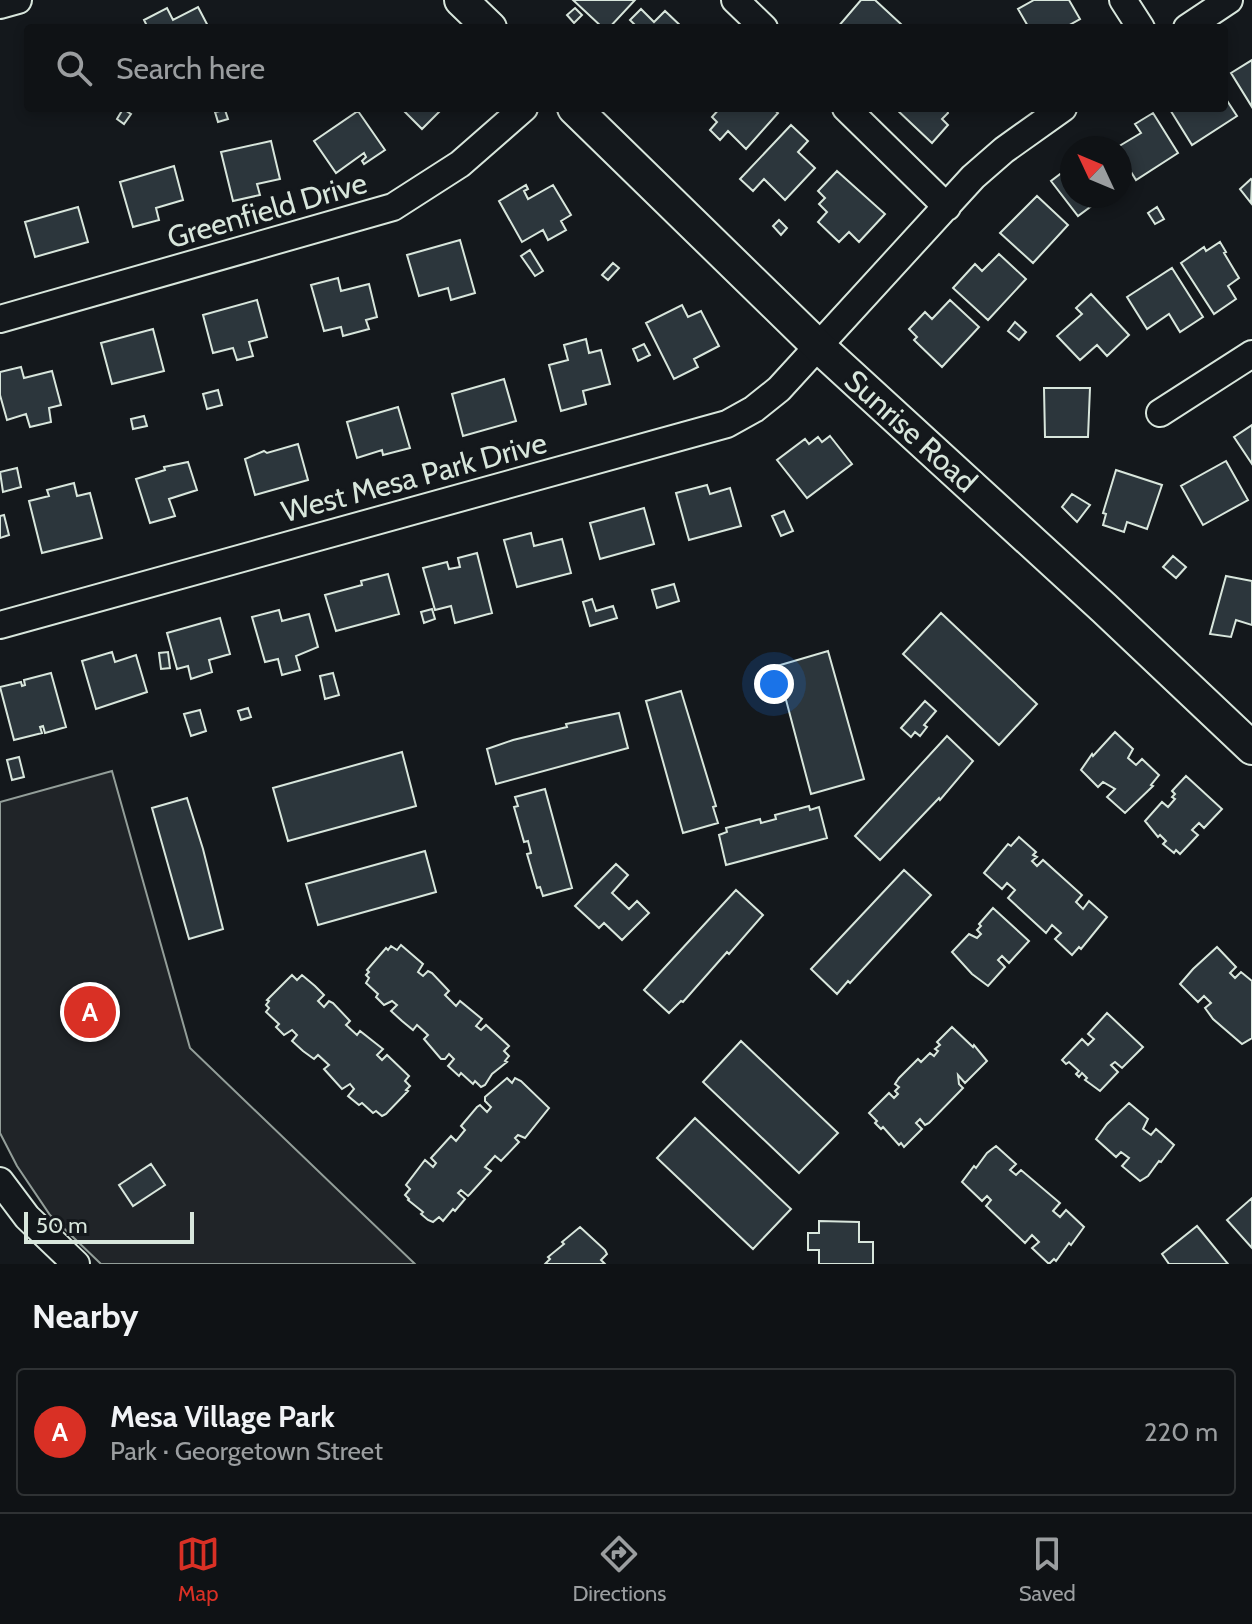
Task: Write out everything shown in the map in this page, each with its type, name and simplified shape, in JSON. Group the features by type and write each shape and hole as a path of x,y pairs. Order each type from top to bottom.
{"main road":[{"path":"461,0 486,24"},
{"name":"Sunrise Road","path":"578,112 818,346 1252,748"}],"street":[{"path":"735,0 760,24"},
{"path":"1123,0 1138,24"},
{"path":"1193,24 1229,0"},
{"name":"Greenfield Drive","path":"0,319 393,207 460,164 519,112"},
{"path":"850,112 947,207"},
{"name":"West Mesa Park Drive","path":"0,625 333,531 712,430 754,409 779,389 973,177 1004,150 1057,112"},
{"path":"1160,413 1252,354"},
{"path":"0,1181 27,1217 76,1264"}],"shaded area":[{"path":"112,771 190,1048 415,1264 101,1264 50,1215 17,1166 0,1133 0,802"}],"building":[{"path":"573,0 635,0 613,24 599,24"},
{"path":"861,0 875,0 901,24 840,24"},
{"path":"1034,0 1069,0 1080,19 1071,24 1027,24 1018,9"},
{"path":"198,7 207,24 146,24 144,20 167,8 173,20"},
{"path":"575,8 582,15 574,23 567,15"},
{"path":"641,9 654,22 665,11 679,24 634,24 630,20"},
{"path":"1252,60 1252,107 1231,73"},
{"path":"1228,102 1237,116 1192,145 1171,112 1228,112"},
{"path":"121,112 131,114 124,124 117,119"},
{"path":"215,112 226,112 228,119 218,122"},
{"path":"359,112 385,150 364,164 364,153 336,173 314,141"},
{"path":"405,112 439,112 422,129"},
{"path":"716,112 778,113 746,149 728,131 720,140 710,130 717,122 712,117"},
{"path":"899,112 948,112 942,119 948,125 932,143"},
{"path":"1153,113 1178,153 1136,180 1132,174 1132,138 1141,133 1135,124"},
{"path":"791,125 808,141 798,152 815,168 785,200 764,179 753,191 740,179"},
{"path":"271,141 280,179 257,184 260,195 233,201 221,152"},
{"path":"174,166 183,200 156,208 159,220 133,227 120,182"},
{"path":"837,171 885,214 859,242 849,232 839,242 818,222 827,212 819,204 825,198 818,191"},
{"path":"1060,174 1060,193 1051,181"},
{"path":"1252,180 1251,203 1240,189"},
{"path":"526,185 528,189 524,191 528,199 553,185 571,215 561,221 566,230 548,240 543,230 522,242 499,201"},
{"path":"1037,196 1068,225 1033,263 1000,233"},
{"path":"78,207 88,242 35,257 25,222"},
{"path":"1157,207 1164,219 1155,224 1148,213"},
{"path":"1072,208 1089,208 1078,216"},
{"path":"779,220 787,228 781,235 773,226"},
{"path":"460,240 475,293 451,300 448,288 419,296 407,255"},
{"path":"1220,242 1239,278 1228,286 1236,299 1214,314 1181,263 1204,247 1206,251"},
{"path":"530,250 543,271 535,276 521,256"},
{"path":"999,254 1026,279 988,320 953,288 975,264 982,271"},
{"path":"613,263 619,268 608,280 602,275"},
{"path":"1172,268 1203,317 1180,332 1169,314 1147,329 1127,297"},
{"path":"338,278 341,291 369,284 377,317 366,320 369,329 343,336 341,327 324,331 311,285"},
{"path":"1091,294 1129,335 1107,356 1097,345 1080,360 1057,336 1082,314 1076,308"},
{"path":"257,300 267,337 249,342 253,356 237,360 233,348 213,353 203,315"},
{"path":"950,300 979,327 942,367 914,340 917,337 909,329 925,312 932,319"},
{"path":"682,305 688,317 701,311 719,346 694,359 698,367 674,379 646,323"},
{"path":"1015,322 1026,332 1019,340 1008,331"},
{"path":"153,329 164,371 112,384 101,343"},
{"path":"586,339 589,353 601,350 610,384 583,391 586,404 561,411 549,365 568,360 564,345"},
{"path":"644,344 650,355 638,361 633,349"},
{"path":"21,367 24,378 52,371 61,405 49,408 51,422 30,427 26,414 7,420 0,395 0,372"},
{"path":"504,379 516,421 463,436 452,394"},
{"path":"1044,388 1090,388 1088,437 1045,437"},
{"path":"218,390 222,405 207,409 203,394"},
{"path":"398,407 410,448 383,455 382,450 357,458 347,422"},
{"path":"144,416 147,426 133,429 131,419"},
{"path":"1252,425 1252,464 1234,437"},
{"path":"830,436 852,464 807,498 777,460 805,439 809,444 818,437 822,442"},
{"path":"298,444 308,480 255,495 245,459 264,451 267,453"},
{"path":"1226,461 1248,500 1203,525 1181,486"},
{"path":"188,462 197,490 169,499 175,516 150,523 136,479 165,470 164,467"},
{"path":"17,468 21,487 3,492 0,472"},
{"path":"1116,470 1162,485 1147,529 1127,522 1124,532 1103,525 1106,514 1103,513"},
{"path":"74,483 77,496 90,493 102,538 42,553 29,501 49,496 47,490"},
{"path":"707,485 710,494 730,488 741,526 689,540 676,493"},
{"path":"1072,494 1090,505 1077,522 1062,507"},
{"path":"644,508 654,544 600,559 590,523"},
{"path":"784,511 793,531 781,536 772,516"},
{"path":"4,515 9,535 0,538 0,516"},
{"path":"531,533 534,546 562,539 571,573 517,587 504,540"},
{"path":"477,553 492,613 455,623 451,606 435,610 423,568 447,562 449,569 460,567 458,558"},
{"path":"1173,556 1186,567 1176,578 1163,567"},
{"path":"388,574 399,614 336,631 325,595"},
{"path":"1226,576 1252,581 1252,625 1236,620 1231,637 1210,634"},
{"path":"674,584 679,601 657,608 652,590"},
{"path":"592,599 596,611 613,606 617,618 590,626 583,602"},
{"path":"432,609 435,619 424,623 421,612"},
{"path":"279,610 282,621 309,614 318,647 296,656 300,670 282,675 278,659 265,662 252,617"},
{"path":"941,613 1037,704 999,745 903,654"},
{"path":"220,618 230,654 209,660 212,672 191,679 188,666 177,669 167,633"},
{"path":"828,651 864,779 811,794 777,666"},
{"path":"112,652 115,662 136,655 147,692 96,709 82,661"},
{"path":"168,652 170,668 161,669 159,653"},
{"path":"51,673 66,727 45,733 43,726 40,727 42,733 14,740 0,687 21,682 22,686 25,685 24,680"},
{"path":"333,673 339,695 325,699 320,676"},
{"path":"681,691 716,806 713,807 718,823 683,833 646,701"},
{"path":"925,701 936,711 924,725 927,727 920,736 915,732 911,737 901,728"},
{"path":"248,708 251,717 241,720 238,711"},
{"path":"200,710 206,731 191,736 184,714"},
{"path":"619,713 628,748 496,784 487,749 567,727 566,724"},
{"path":"1115,732 1133,749 1128,758 1136,765 1142,759 1159,775 1153,786 1125,813 1107,797 1115,789 1103,782 1098,787 1081,770 1092,754"},
{"path":"947,736 973,761 940,800 880,860 855,836"},
{"path":"402,752 416,806 288,841 273,788"},
{"path":"19,757 24,777 12,780 7,760"},
{"path":"1186,776 1222,809 1204,828 1199,823 1192,830 1198,835 1180,854 1163,844 1166,841 1160,835 1158,837 1145,821 1162,802 1168,807 1175,799 1172,791"},
{"path":"545,789 572,888 543,896 540,887 537,888 527,854 531,853 528,841 524,842 514,807 518,806 515,797"},
{"path":"187,798 223,929 189,939 152,808"},
{"path":"809,806 810,810 819,807 827,838 726,865 719,835 727,832 726,828 760,819 761,823 776,819 775,815"},
{"path":"1019,837 1036,852 1033,855 1037,857 1032,861 1037,866 1043,860 1082,895 1076,902 1083,909 1089,901 1107,917 1081,949 1079,947 1072,955 1055,939 1061,933 1052,925 1046,933 1008,898 1015,890 1007,883 1002,889 984,873 1008,844 1011,846"},
{"path":"425,851 436,892 318,925 306,884"},
{"path":"616,864 628,875 612,893 629,909 637,901 649,913 622,940 604,923 599,928 575,906"},
{"path":"904,870 931,895 837,994 811,969"},
{"path":"736,890 763,915 683,1002 669,1013 644,990"},
{"path":"993,908 1029,941 1009,963 1002,956 998,960 1005,967 988,986 952,952 969,934 977,938 981,934 977,930 981,926 979,924"},
{"path":"401,945 423,964 418,972 423,976 428,971 432,973 449,991 445,995 456,1006 460,1001 482,1019 476,1026 481,1030 486,1025 509,1046 504,1051 509,1056 507,1062 492,1074 485,1085 481,1087 475,1081 473,1084 461,1073 459,1076 448,1066 454,1059 449,1054 441,1059 424,1039 428,1035 417,1025 413,1030 402,1021 391,1011 397,1005 392,1001 384,1005 366,983 369,978 367,970 386,948 388,950 391,946 397,950"},
{"path":"1217,947 1236,967 1230,973 1235,978 1241,972 1252,981 1252,1038 1242,1044 1213,1019 1205,1008 1211,1003 1204,996 1198,1002 1180,984"},
{"path":"292,975 297,980 302,975 315,986 324,995 318,1001 324,1007 329,1001 333,1003 350,1021 346,1025 357,1035 360,1031 383,1049 377,1055 382,1060 387,1055 409,1076 405,1081 410,1086 408,1091 386,1114 373,1113 362,1103 359,1105 348,1096 354,1089 350,1084 342,1089 324,1069 329,1065 318,1055 314,1059 292,1041 297,1035 292,1030 284,1035 276,1027 279,1024 266,1012 269,1008 267,1000"},
{"path":"1107,1013 1143,1047 1122,1068 1115,1062 1111,1065 1118,1072 1100,1091 1085,1080 1087,1078 1082,1073 1079,1077 1076,1074 1079,1071 1069,1062 1066,1064 1062,1060 1082,1039 1088,1045 1094,1039 1088,1034"},
{"path":"952,1027 974,1045 987,1061 965,1083 958,1075 963,1088 929,1123 925,1125 920,1119 916,1123 922,1129 904,1147 901,1143 899,1145 883,1127 881,1129 875,1123 877,1121 869,1113 889,1093 894,1098 898,1094 895,1091 899,1087 895,1084 899,1078 918,1059 921,1062 930,1053 934,1056 938,1051 935,1049 940,1045 937,1042"},
{"path":"741,1041 838,1133 799,1173 703,1082"},
{"path":"507,1078 512,1083 515,1078 521,1081 549,1108 525,1138 518,1135 515,1138 519,1142 501,1161 495,1156 485,1167 491,1171 468,1196 461,1190 458,1193 465,1199 455,1211 453,1209 443,1221 439,1217 433,1222 428,1220 408,1200 405,1195 410,1189 406,1185 425,1160 433,1167 436,1163 431,1158 451,1136 456,1141 465,1130 461,1126 477,1107 480,1105 487,1112 491,1107 485,1097"},
{"path":"1129,1103 1148,1119 1143,1129 1151,1135 1156,1129 1174,1145 1140,1181 1122,1166 1129,1158 1121,1152 1116,1157 1096,1139"},
{"path":"695,1118 791,1209 753,1249 657,1158"},
{"path":"996,1146 1016,1164 1010,1170 1016,1175 1021,1170 1060,1203 1053,1211 1060,1217 1066,1210 1084,1227 1056,1261 1054,1259 1049,1264 1032,1248 1039,1242 1032,1235 1025,1243 986,1206 991,1200 987,1196 982,1201 962,1182"},
{"path":"151,1164 165,1185 133,1206 119,1185"},
{"path":"1252,1198 1252,1248 1227,1220"},
{"path":"819,1221 859,1222 859,1242 873,1242 873,1264 819,1264 819,1250 808,1250 808,1233 819,1233"},
{"path":"1197,1226 1228,1264 1169,1264 1162,1254"},
{"path":"580,1227 605,1250 607,1254 601,1260 605,1264 545,1264 550,1259 548,1257 564,1244 562,1242"}],"place":[{"name":"Mesa Village Park","path":"90,1012"}]}
